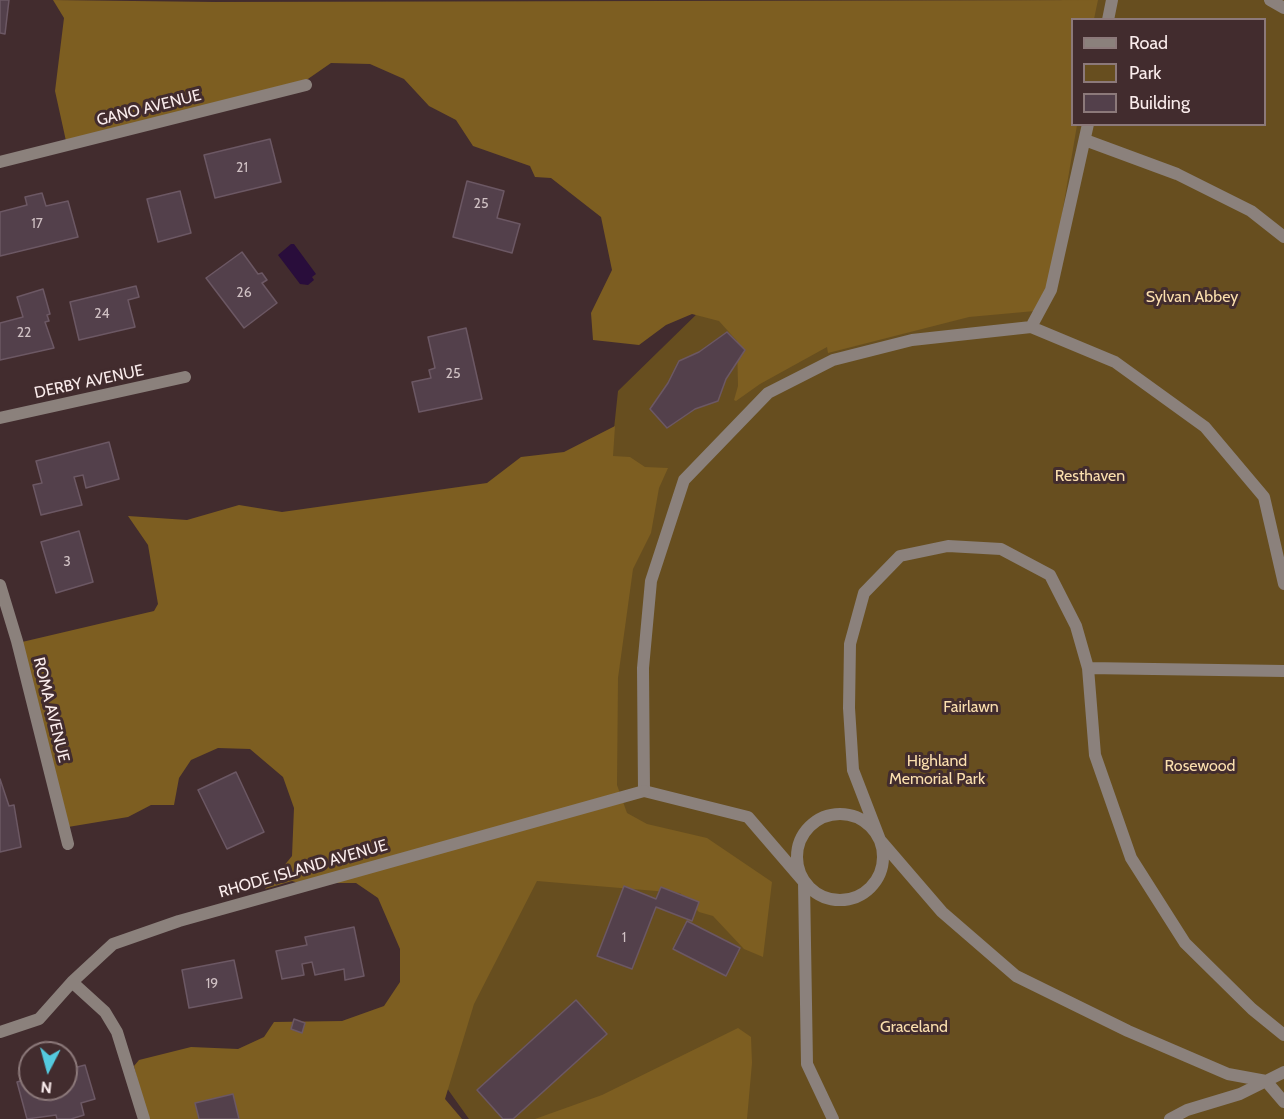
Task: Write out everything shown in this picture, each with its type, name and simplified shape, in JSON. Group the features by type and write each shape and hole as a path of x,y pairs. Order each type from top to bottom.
{"street":[{"path":"1108,18 1112,0"},
{"path":"1270,0 1284,8"},
{"name":"GANO AVENUE","path":"0,162 306,85"},
{"path":"1031,327 1051,290 1088,126"},
{"path":"1085,140 1177,174 1251,211 1284,237"},
{"path":"1284,584 1264,497 1205,427 1115,362 1031,327 912,340 833,360 768,393 684,480 651,581 644,668 644,791 748,817 814,892 827,898 840,900 855,898 876,881 882,868 883,854 853,770 849,708 850,644 864,593 900,556 948,546 1001,549 1050,575 1076,626 1088,668 1095,755 1131,858 1185,943 1252,1009 1284,1035"},
{"name":"DERBY AVENUE","path":"0,418 185,377"},
{"name":"ROMA AVENUE","path":"0,585 17,640 68,843"},
{"path":"1088,668 1284,670"},
{"name":"RHODE ISLAND AVENUE","path":"0,1032 39,1019 72,982 113,944 179,921 644,791"},
{"path":"829,1118 807,1064 804,882 798,869 796,855 807,828 818,820 832,815 846,815 860,819 872,828 879,840 942,912 1016,976 1128,1031 1228,1074 1266,1081 1284,1102"},
{"path":"72,982 105,1012 117,1032 144,1119"},
{"path":"1170,1119 1187,1110 1240,1094 1284,1072"}],"green space":[{"name":"Highland Memorial Park","path":"1062,0 1284,0 1284,1119 469,1119 434,1070 592,636 618,391 703,308"}],"shaded area":[{"path":"53,0 214,2 1098,0 1094,18 1071,18 1071,126 1077,126 1046,310 969,317 828,353 827,347 760,384 736,401 734,400 738,386 737,341 719,321 692,314 666,325 639,345 593,340 591,313 612,270 601,217 551,178 535,177 530,166 473,146 456,120 429,106 404,79 370,64 331,63 305,81 66,141 55,91 64,18"},
{"path":"294,244 316,274 312,277 314,280 308,285 300,284 278,255"},
{"path":"615,426 613,456 630,457 645,467 668,468 659,488 651,533 633,569 618,678 617,785 627,813 647,824 707,838 772,882 763,957 744,949 713,916 699,912 680,893 537,881 474,1004 445,1099 462,1119 147,1119 134,1066 139,1060 191,1047 238,1049 264,1037 274,1022 342,1021 384,1006 400,982 400,949 378,898 356,883 328,883 316,888 292,881 265,889 292,856 294,808 283,777 250,749 218,748 191,760 179,778 174,805 151,805 128,817 62,828 22,642 154,611 158,604 148,545 128,516 187,520 239,505 282,512 487,483 521,457 564,452"},
{"path":"738,1028 751,1037 752,1063 747,1119 535,1119 602,1095"}],"building":[{"path":"0,0 9,0 5,34 0,33"},
{"path":"270,139 281,182 215,198 204,155"},
{"path":"467,181 504,191 497,218 520,224 512,253 453,237"},
{"path":"180,191 191,233 158,242 147,199"},
{"path":"42,193 46,206 68,201 78,237 0,256 0,212 27,205 25,197"},
{"path":"242,252 258,274 262,273 267,280 262,283 277,303 244,328 206,278"},
{"path":"136,286 139,297 128,300 135,327 79,340 70,302"},
{"path":"43,289 50,314 47,315 49,321 45,322 54,348 0,360 0,323 23,317 17,297"},
{"path":"466,328 482,399 419,412 412,382 431,378 429,370 435,368 428,337"},
{"path":"727,332 745,350 726,379 718,401 695,409 667,428 650,409 668,383 679,361 699,352"},
{"path":"109,442 119,479 86,488 83,475 74,477 82,505 41,515 33,485 42,483 36,461"},
{"path":"79,531 93,582 56,593 41,542"},
{"path":"236,772 264,832 227,849 198,790"},
{"path":"0,779 9,806 14,805 21,847 0,852"},
{"path":"624,886 656,899 661,887 699,902 692,921 656,907 632,969 597,956"},
{"path":"687,921 740,948 726,976 673,949"},
{"path":"354,927 364,976 345,980 344,969 315,975 312,962 302,964 304,975 282,979 276,951 307,945 305,937"},
{"path":"234,960 242,998 189,1008 182,970"},
{"path":"576,1000 607,1034 513,1119 503,1119 477,1090"},
{"path":"294,1019 305,1023 302,1033 291,1029"},
{"path":"85,1065 95,1099 81,1103 84,1115 71,1119 57,1119 56,1115 27,1119 22,1101 78,1101 78,1067"},
{"path":"233,1094 239,1119 199,1119 195,1103"}],"park label":[{"name":"Sylvan Abbey","path":"1192,297"},
{"name":"Resthaven","path":"1090,476"},
{"name":"Fairlawn","path":"971,707"},
{"name":"Rosewood","path":"1200,766"},
{"name":"Graceland","path":"914,1027"}]}
